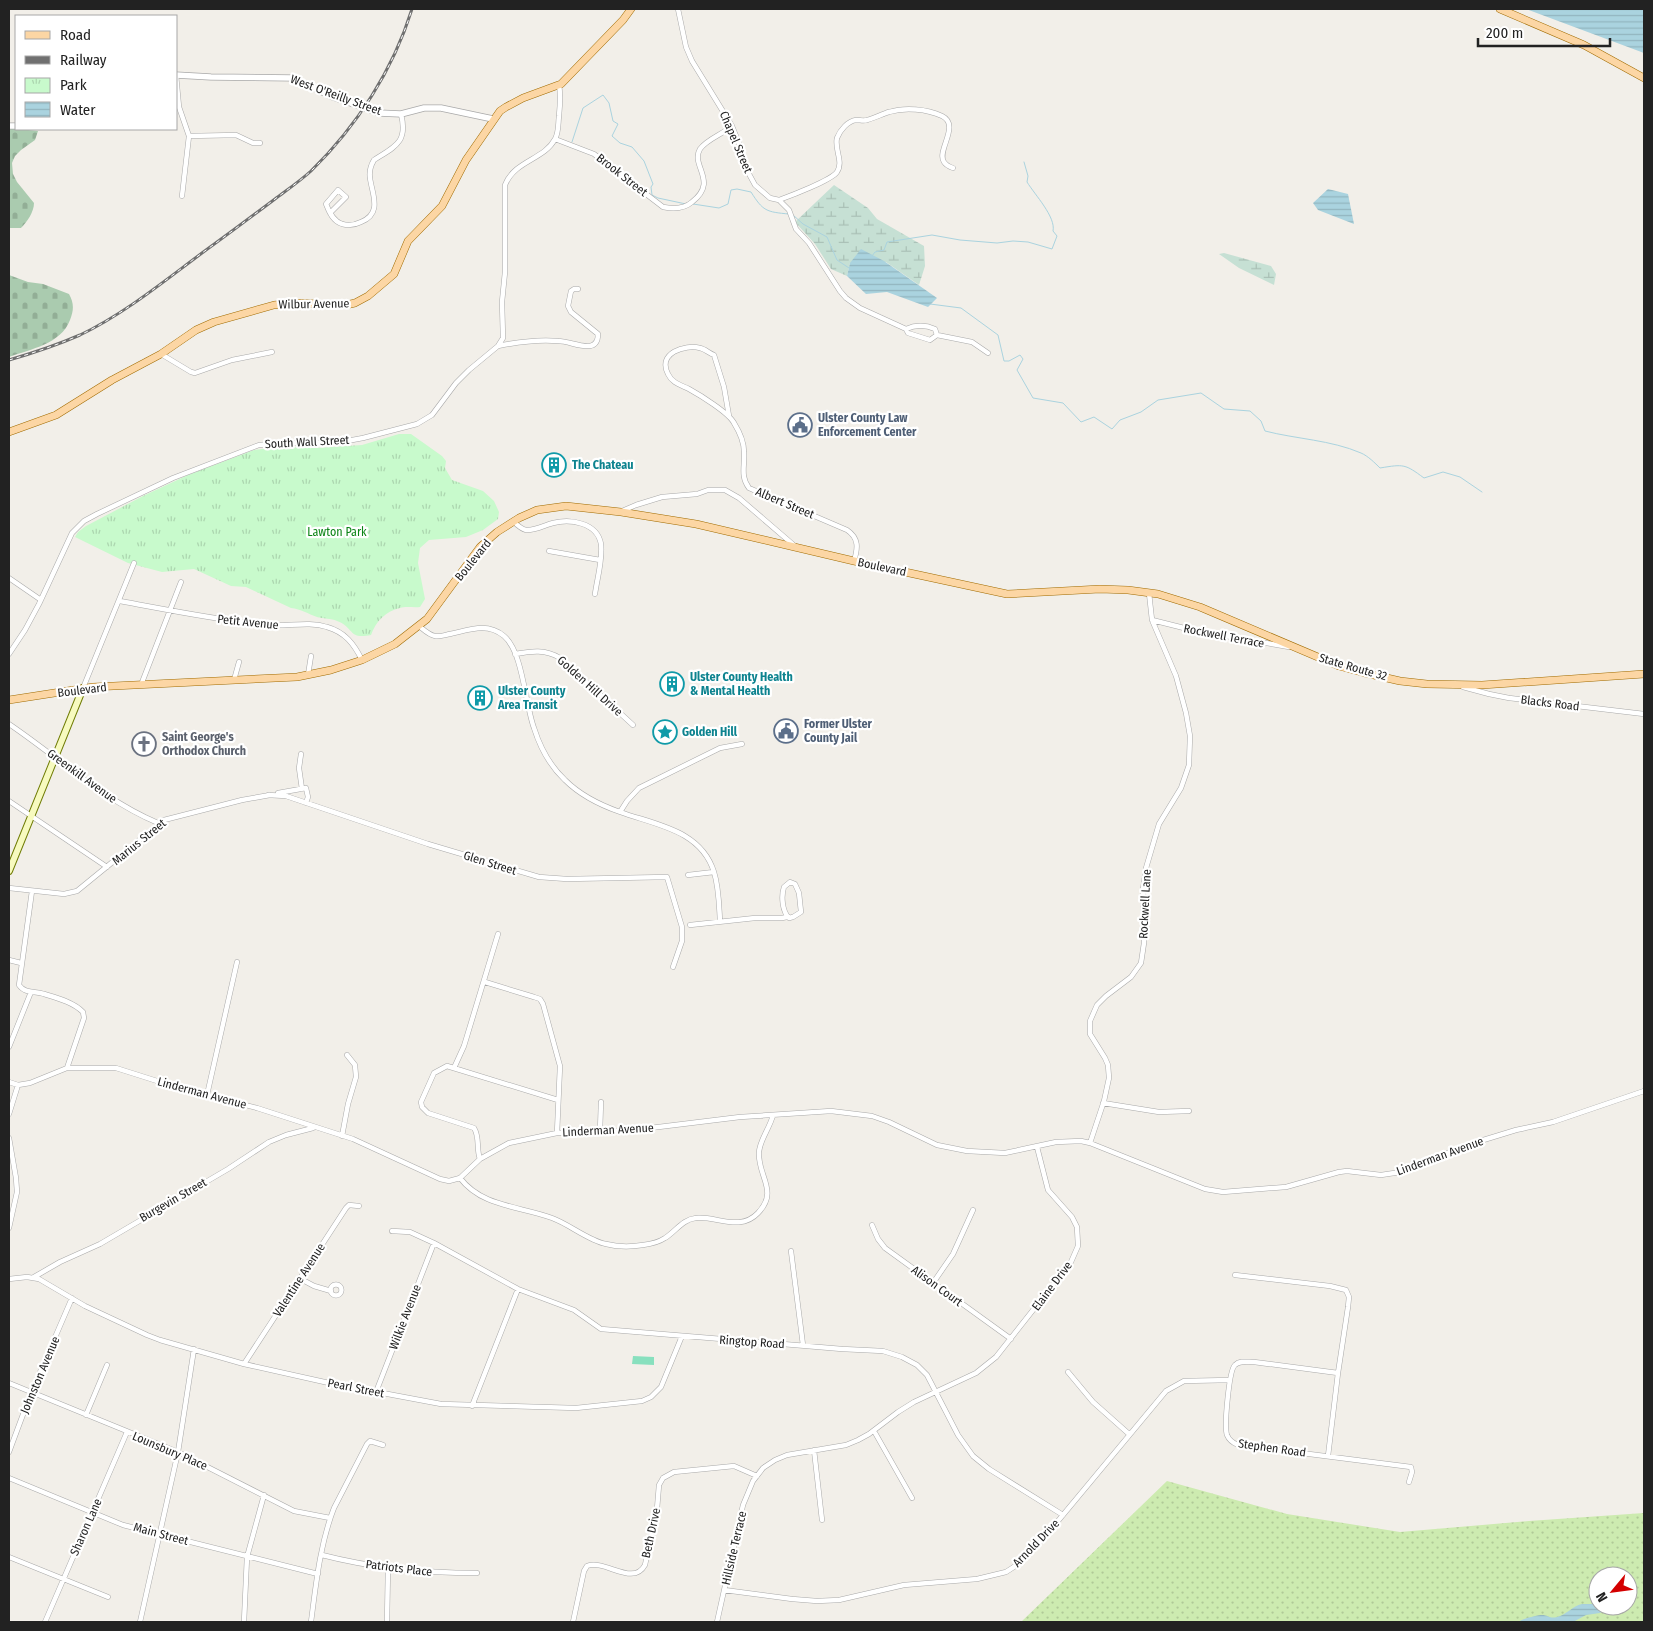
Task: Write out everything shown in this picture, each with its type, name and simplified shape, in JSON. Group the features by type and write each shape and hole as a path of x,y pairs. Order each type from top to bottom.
{"main road":[{"name":"Wilbur Avenue","path":"9,432 56,415 112,380 161,354 196,330 227,318 262,308 296,303 355,304 368,296 394,274 408,241 442,206 466,160 500,111 512,103 560,85 623,20 631,9"},
{"path":"1500,9 1584,46 1644,78"},
{"name":"Boulevard","path":"9,700 83,688 308,675 362,660 395,644 427,619 480,547 497,532 513,521 537,510 566,506 621,512 696,524 1007,594 1073,591"},
{"name":"State Route 32","path":"1073,591 1128,590 1176,599 1200,607 1339,666 1364,673 1427,684 1457,685 1644,674"},
{"path":"9,871 83,688"}],"street":[{"name":"Chapel Street","path":"678,9 686,47 732,126 749,174 756,185 770,198 779,200 789,210 796,229 809,242 846,298 860,308 896,326 906,329 914,326 932,327 935,329 936,335 972,342 988,353"},
{"name":"West O'Reilly Street","path":"178,75 220,78 292,78 333,97 379,112 401,114 424,108 441,108 493,119"},
{"path":"498,346 504,332 502,302 505,272 505,185 511,173 543,152 555,139 560,107 560,85"},
{"path":"178,97 179,108 189,136 182,196"},
{"path":"779,200 827,180 836,174 839,170 840,160 837,138 848,124 856,120 866,121 900,109 932,113 943,116 946,119 949,131 942,157 943,162 953,168"},
{"path":"330,213 346,197 338,190 326,204 330,213 340,224 348,225 365,220 371,215 375,200 370,177 372,164 374,160 400,142 404,135 401,114"},
{"name":"Brook Street","path":"555,139 594,154 663,207 672,208 687,205 698,198 704,186 699,151 705,144 732,126"},
{"path":"189,136 236,135 253,143 260,143"},
{"path":"498,346 544,340 589,346 594,344 597,341 598,334 568,308 571,291 578,289"},
{"path":"906,329 908,333 930,340 936,335"},
{"name":"South Wall Street","path":"9,654 25,630 41,600 72,533 96,514 173,478 259,445 336,443 417,424 432,415 468,370 498,346"},
{"name":"Albert Street","path":"729,416 724,386 714,356 700,348 689,347 675,350 670,354 666,365 668,376 678,384 702,396 729,416 734,422 744,447 743,476 749,488 847,530 856,538 857,544 854,561"},
{"path":"161,354 195,373 232,360 272,352"},
{"path":"621,512 662,497 696,494 708,490 725,490 739,498 797,548"},
{"path":"513,521 520,527 529,530 554,522 568,521 583,524 595,531 601,544 595,594"},
{"path":"549,551 600,560"},
{"path":"83,688 134,563"},
{"path":"9,578 41,600"},
{"path":"141,685 181,582"},
{"name":"Rockwell Lane","path":"1087,1142 1108,1088 1109,1072 1105,1058 1090,1034 1090,1021 1097,1005 1132,977 1141,963 1144,944 1146,868 1159,824 1181,788 1189,765 1190,736 1186,713 1176,676 1152,620 1149,593"},
{"name":"Petit Avenue","path":"120,601 170,612 267,625 309,624 328,627 341,633 350,641 362,660"},
{"name":"Rockwell Terrace","path":"1152,620 1196,631 1297,649"},
{"path":"419,626 430,634 439,636 484,627 493,629 507,639 515,654 534,728 544,753 555,769 572,786 592,800 620,812 676,830 694,842 703,852 714,872 718,890 720,921"},
{"name":"Golden Hill Drive","path":"515,654 546,651 560,658 632,725"},
{"path":"308,675 311,656"},
{"path":"234,680 239,662"},
{"name":"Blacks Road","path":"1457,685 1508,698 1644,714"},
{"name":"Greenkill Avenue","path":"9,724 45,748 55,758 109,797 158,823"},
{"path":"620,812 627,801 640,788 720,748 732,744 742,744"},
{"path":"302,754 299,768 308,797 306,803"},
{"name":"Marius Street","path":"9,888 64,894 73,893 107,867 158,823 173,816 304,788"},
{"name":"Glen Street","path":"268,795 286,796 428,844 539,877 562,879 667,877 682,927 682,941 673,967"},
{"path":"9,801 107,867"},
{"path":"688,875 714,872"},
{"path":"690,925 720,921 793,917 801,912 799,892 794,882 784,886 783,891 784,913 787,917"},
{"path":"32,891 19,985 22,989 42,993 73,1004 83,1012 84,1018 67,1068"},
{"path":"454,1068 464,1046 485,982 498,934"},
{"path":"9,960 21,963"},
{"path":"207,1095 237,962"},
{"path":"485,982 534,997 541,1001 550,1025 560,1066 557,1132"},
{"path":"9,1046 31,992"},
{"path":"342,1136 348,1104 356,1077 355,1065 347,1055"},
{"path":"480,1159 477,1152 477,1131 474,1128 428,1112 422,1107 421,1102 434,1073 447,1066 477,1077 558,1100"},
{"name":"Linderman Avenue","path":"18,1085 30,1083 67,1068 116,1068 176,1087 257,1108 342,1136 372,1147 440,1179 449,1181 460,1178 480,1159 509,1143 557,1132 646,1129 773,1114 831,1111 864,1114 889,1122 937,1144 967,1151 1005,1153 1056,1142 1087,1142 1210,1191 1222,1192 1286,1187 1339,1172 1361,1172 1381,1175 1401,1172 1467,1145 1516,1130 1553,1122 1644,1091"},
{"path":"9,1082 18,1085 9,1114"},
{"path":"600,1131 601,1102"},
{"path":"1103,1103 1159,1112 1189,1111"},
{"path":"460,1178 471,1190 486,1198 507,1206 551,1217 605,1244 621,1246 646,1245 664,1239 694,1218 728,1223 743,1222 758,1213 766,1199 768,1190 760,1162 759,1150 773,1114"},
{"name":"Burgevin Street","path":"34,1278 60,1262 100,1244 228,1169 269,1142 286,1135 314,1128"},
{"path":"9,1138 17,1192 9,1228"},
{"name":"Elaine Drive","path":"757,1476 764,1468 780,1457 846,1445 858,1440 874,1431 898,1412 936,1391 976,1373 996,1357 1071,1262 1078,1246 1079,1233 1075,1222 1048,1190 1037,1147"},
{"name":"Valentine Avenue","path":"244,1364 346,1208 349,1205 359,1206"},
{"path":"933,1283 953,1254 973,1210"},
{"name":"Alison Court","path":"872,1225 878,1239 885,1248 1011,1339"},
{"name":"Ringtop Road","path":"392,1231 410,1232 434,1243 518,1289 574,1310 601,1329 878,1350 896,1354 917,1365 927,1375 958,1435 973,1456 989,1469 1063,1515"},
{"name":"Wilkie Avenue","path":"376,1392 434,1243"},
{"path":"790,1251 803,1345"},
{"path":"1235,1276 1346,1290 1349,1296 1348,1308 1328,1456 1411,1467 1412,1472 1408,1482"},
{"name":"Pearl Street","path":"9,1279 34,1278 147,1335 244,1364 441,1404 576,1408 642,1401 651,1398 661,1387 682,1336"},
{"path":"299,1278 331,1292"},
{"path":"472,1406 518,1289"},
{"name":"Johnston Avenue","path":"9,1452 72,1298"},
{"path":"142,1622 178,1452 194,1349"},
{"path":"1230,1380 1232,1368 1241,1361 1338,1373"},
{"path":"86,1416 107,1365"},
{"path":"1068,1372 1093,1402 1129,1434"},
{"name":"Arnold Drive","path":"724,1590 817,1601 839,1600 904,1585 977,1579 1006,1572 1016,1567 1063,1515 1166,1391 1190,1380 1230,1380"},
{"name":"Stephen Road","path":"1230,1380 1226,1426 1228,1436 1234,1444 1328,1456"},
{"name":"Lounsbury Place","path":"9,1383 178,1452 294,1511 330,1518"},
{"path":"874,1431 912,1498"},
{"name":"Sharon Lane","path":"45,1622 127,1432"},
{"path":"311,1622 318,1574 330,1518 367,1444 370,1441 383,1445"},
{"path":"814,1450 822,1520"},
{"name":"Beth Drive","path":"573,1622 584,1571 587,1566 595,1564 633,1574 642,1570 657,1509 659,1485 666,1476 674,1472 734,1466 757,1476"},
{"name":"Hillside Terrace","path":"717,1622 743,1505 747,1492 757,1476"},
{"name":"Main Street","path":"9,1478 123,1525 318,1574"},
{"path":"244,1622 247,1557 264,1495"},
{"name":"Patriots Place","path":"322,1555 388,1568 446,1573 477,1573"},
{"path":"9,1557 108,1597"},
{"path":"387,1622 388,1568"}],"green space":[{"path":"9,128 38,131 35,140 15,156 12,163 13,174 17,182 34,203 33,210 21,228 9,228"},
{"path":"834,185 868,208 877,219 924,246 925,266 919,285 886,262 850,263 847,276 831,269 815,244 795,222"},
{"path":"1224,253 1271,266 1276,274 1274,285 1239,268 1219,254"},
{"path":"9,275 28,282 43,284 69,294 73,307 70,320 60,335 36,348 9,357"},
{"name":"Lawton Park","path":"399,434 411,434 442,456 446,461 445,468 452,480 483,491 494,501 499,512 498,519 483,530 466,537 429,540 420,548 418,563 425,599 420,607 402,607 386,614 376,625 371,635 358,636 335,620 317,617 291,608 246,587 231,586 194,569 162,572 128,563 75,537 86,526 143,496 188,475 254,450 278,447 317,448 362,445"},
{"path":"633,1356 654,1357 654,1365 632,1364"},
{"path":"1167,1481 1287,1514 1400,1532 1644,1513 1644,1622 1021,1622"}],"water":[{"path":"1526,9 1644,9 1644,53"},
{"path":"1328,189 1348,194 1354,224 1318,210 1313,203"},
{"path":"861,249 884,261 937,298 928,307 887,292 866,294 847,276 850,263"},
{"path":"1588,1604 1588,1615 1573,1622 1518,1622 1540,1615 1557,1617 1575,1606"}],"waterway":[{"path":"572,142 583,108 603,95 609,103 613,121 618,124 612,136 620,143 632,147 644,161 653,184 651,187 652,195 686,204"},
{"path":"872,256 875,252 884,250 887,242 932,235 960,240 997,243 1028,242 1052,249 1057,236 1053,231 1053,225 1048,213 1027,182 1028,176 1024,162"},
{"path":"693,204 719,208 728,204 731,190 737,189 751,192 762,207 770,211 789,214"},
{"path":"793,215 803,224 827,237 837,260 849,268"},
{"path":"930,304 961,308 998,335 1004,361 1009,361 1020,355 1023,359 1017,370 1033,398 1063,403 1081,422 1094,417 1112,429 1120,420 1141,412 1158,400 1201,393 1224,409 1250,411 1261,421 1265,431 1326,442 1350,449 1366,456 1380,468 1404,466 1424,478 1443,472 1460,477 1482,492"}],"railway":[{"path":"9,360 45,349 96,327 158,286 307,175 344,135 372,96 395,54 412,9"}],"place":[{"name":"Ulster County Law Enforcement Center","path":"800,425"},
{"name":"The Chateau","path":"554,465"},
{"name":"Ulster County Health & Mental Health","path":"672,684"},
{"name":"Ulster County Area Transit","path":"480,698"},
{"name":"Former Ulster County Jail","path":"786,731"},
{"name":"Golden Hill","path":"665,732"},
{"name":"Saint George's Orthodox Church","path":"144,744"}]}
